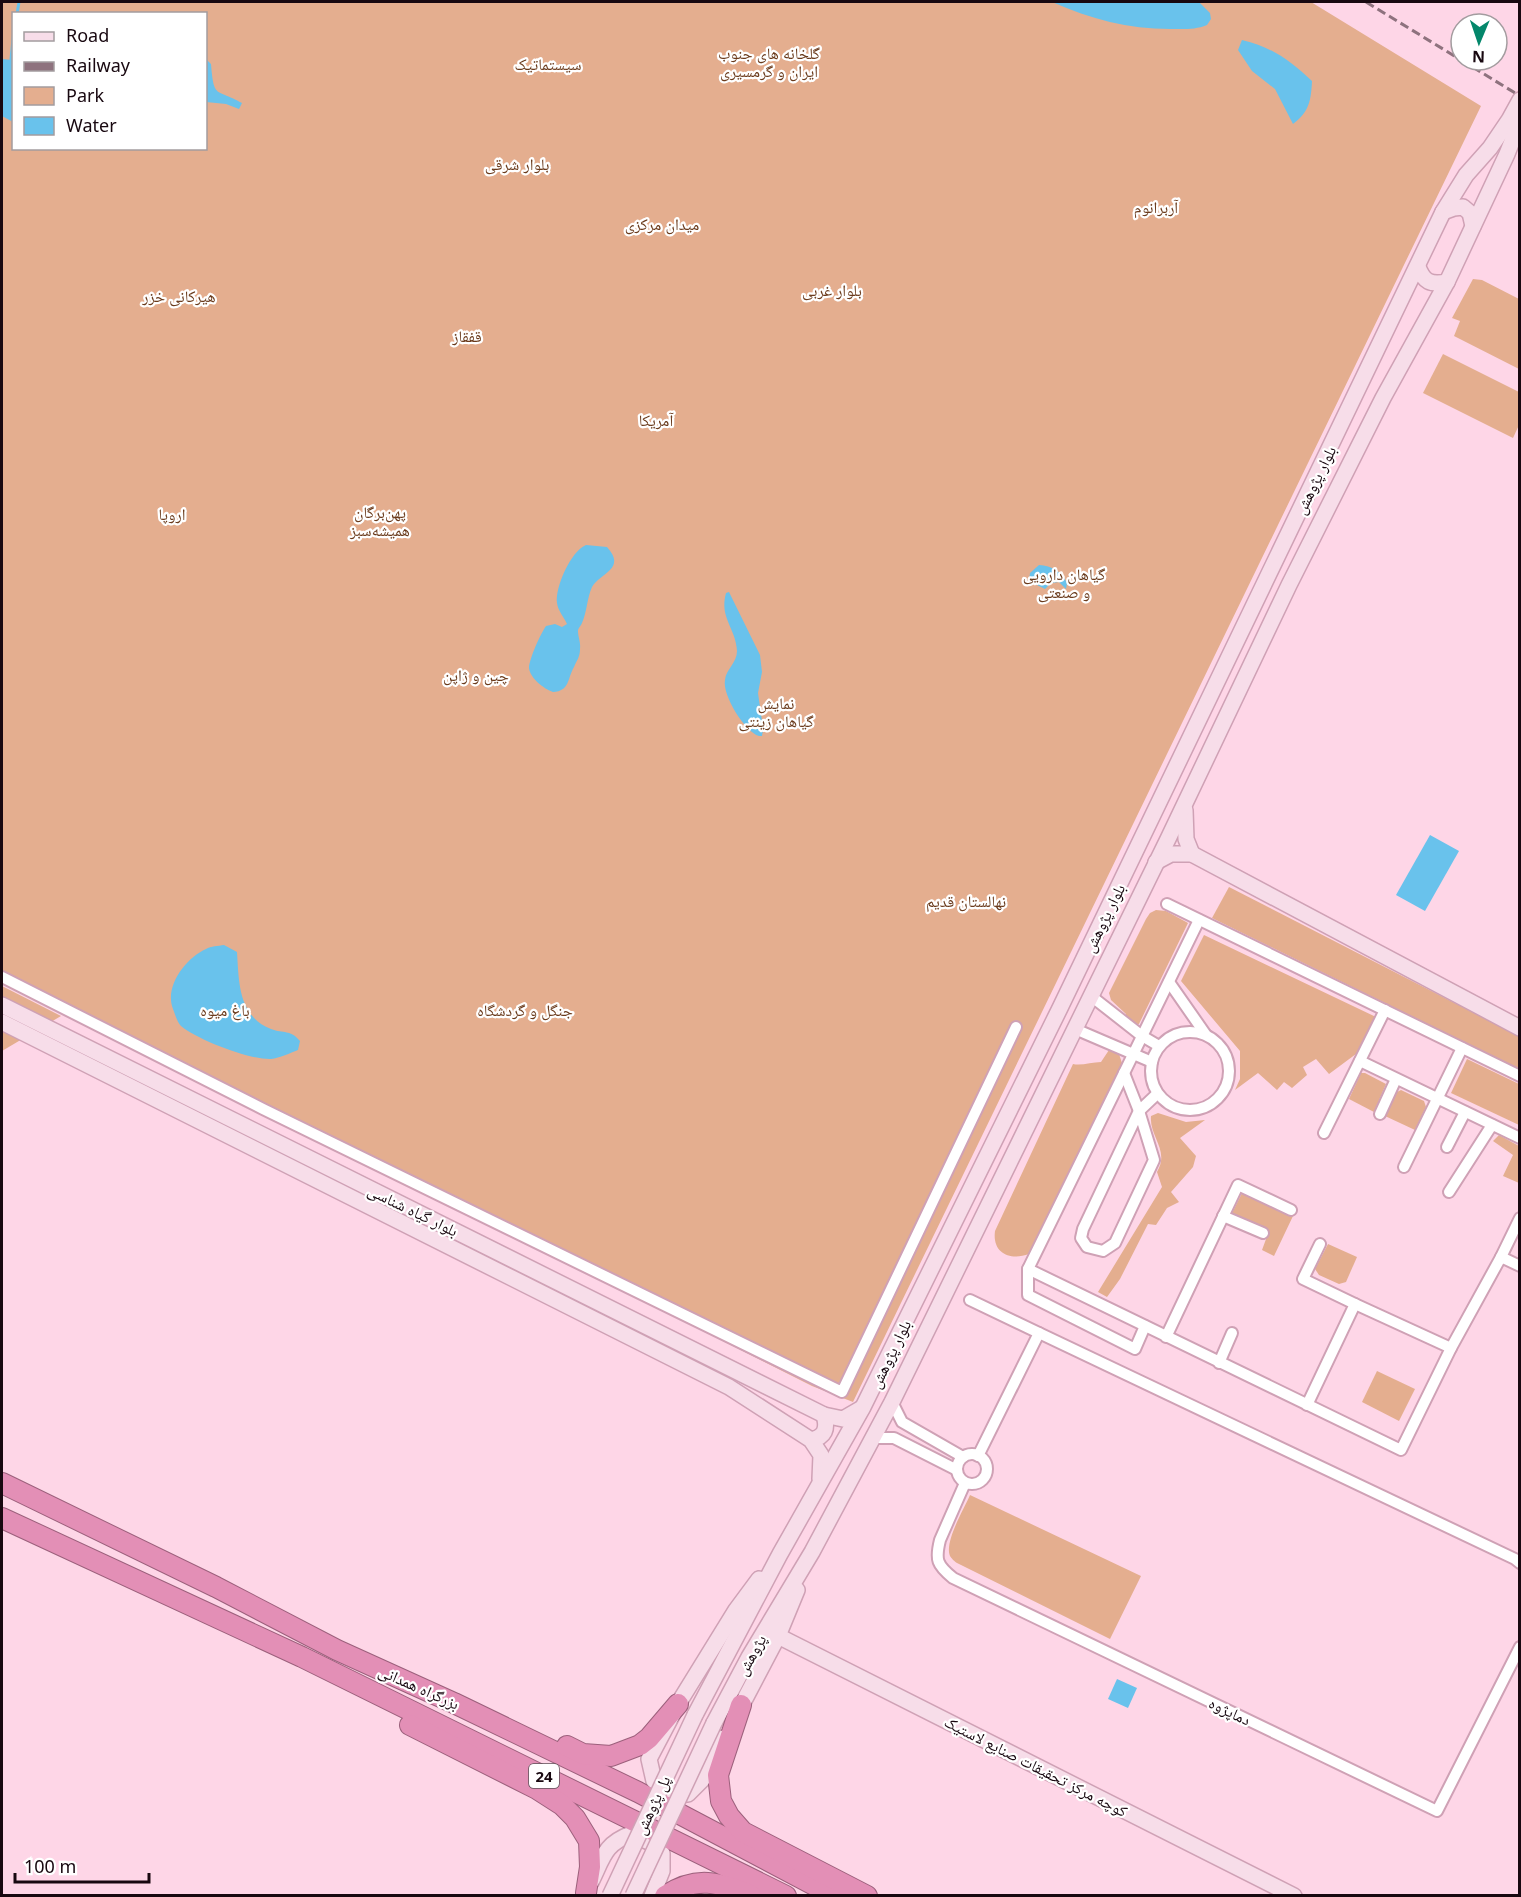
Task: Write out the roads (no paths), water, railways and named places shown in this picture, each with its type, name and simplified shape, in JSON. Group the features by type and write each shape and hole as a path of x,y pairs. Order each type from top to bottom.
{"highway":[{"name":"بزرگراه همدانی","path":"2,1483 206,1582 337,1650 454,1703 638,1792 835,1896"},
{"name":"بزرگراه همدانی","path":"2,1518 302,1657 786,1896"},
{"path":"337,1650 372,1656 584,1754 611,1756 640,1745 650,1738 678,1704"},
{"path":"302,1657 347,1692 537,1789 562,1805 575,1818 589,1841 590,1867 586,1894"},
{"path":"741,1705 718,1775 721,1801 729,1816 743,1832 867,1896"},
{"path":"665,1896 683,1886 699,1881 732,1888 752,1896"}],"street":[{"path":"1516,121 1520,100"},
{"name":"بلوار پژوهش","path":"695,1715 780,1554 863,1407 1056,1018 1443,212 1466,175 1516,121"},
{"name":"بلوار پژوهش","path":"789,1588 812,1552 892,1402 1185,804 1289,585 1383,398 1447,282 1473,226 1516,121"},
{"path":"1443,212 1463,207 1470,213 1473,226"},
{"path":"1418,267 1423,279 1428,283 1447,282"},
{"path":"1185,804 1186,838 1192,854"},
{"path":"1156,862 1171,854 1192,854 1520,1028"},
{"path":"1167,904 1520,1076"},
{"path":"1145,1326 1135,1349 1028,1295 1028,1269 1199,920"},
{"path":"2,977 263,1109 842,1392 1016,1027"},
{"path":"1169,982 1206,1035"},
{"path":"1091,996 1142,1036 1159,1046"},
{"name":"بلوار گیاه شناسی","path":"2,1005 824,1415"},
{"path":"1324,1133 1385,1010"},
{"name":"بلوار گیاه شناسی","path":"2,1022 729,1387 811,1440"},
{"path":"1075,1029 1152,1062"},
{"path":"1194,1032 1206,1035 1217,1042 1227,1059 1229,1079 1224,1091 1216,1101 1204,1108 1191,1111 1178,1109 1166,1103 1157,1094 1152,1082 1150,1069 1152,1062 1159,1046 1169,1038 1181,1033 1194,1032"},
{"path":"1404,1167 1462,1048"},
{"path":"1360,1061 1520,1138"},
{"path":"1125,1073 1139,1111 1154,1160 1115,1243 1103,1251 1087,1247 1081,1238 1083,1229 1139,1111 1157,1094"},
{"path":"1380,1114 1396,1079"},
{"path":"1447,1147 1465,1112"},
{"path":"1449,1192 1492,1125"},
{"path":"1166,1337 1238,1185 1291,1210"},
{"path":"1223,1216 1263,1233"},
{"path":"1028,1269 1401,1450 1451,1348 1520,1218"},
{"path":"1320,1244 1303,1279 1451,1348"},
{"path":"1501,1257 1520,1266"},
{"path":"970,1300 1520,1563"},
{"path":"1307,1405 1355,1304"},
{"path":"978,1456 1040,1333"},
{"path":"1219,1363 1232,1333"},
{"path":"892,1402 902,1422 963,1457"},
{"path":"818,1488 821,1455 811,1440 825,1433 827,1425 824,1415 843,1419 863,1407"},
{"path":"874,1438 894,1438 957,1470"},
{"path":"973,1454 978,1456 986,1463 987,1473 981,1482 966,1483 958,1476 957,1465 963,1457 973,1454"},
{"name":"دماپژوه","path":"966,1483 937,1549 936,1557 941,1568 953,1578 1437,1811 1520,1647"},
{"path":"780,1554 736,1610 678,1704 649,1759 654,1781 674,1794 688,1794 696,1788 778,1635 812,1552"},
{"name":"پژوهش","path":"714,1723 789,1588"},
{"name":"کوچه مرکز تحقیقات صنایع لاستیک","path":"778,1635 1294,1896"},
{"name":"پل پژوهش","path":"610,1896 695,1715"},
{"name":"پل پژوهش","path":"633,1896 714,1723"},
{"path":"586,1894 608,1846 631,1834 651,1843 662,1853 662,1871 652,1896"}],"water":[{"path":"1052,2 1199,2 1210,13 1211,19 1207,25 1193,28 1154,29 1095,18"},
{"path":"1242,40 1280,55 1312,81 1308,106 1303,115 1293,124 1275,89 1252,71 1238,50"},
{"path":"2,59 12,60 12,121 2,116"},
{"path":"207,60 211,64 215,88 222,94 242,103 239,109 226,104 207,102"},
{"path":"586,545 607,547 612,554 613,566 592,587 584,619 578,630 579,656 565,687 553,692 535,679 529,668 546,626 555,624 562,627 567,624 558,606 557,596 561,579 575,554"},
{"path":"1039,565 1059,572 1067,583 1066,589 1059,582 1051,583 1045,589 1029,581 1030,573"},
{"path":"729,592 760,655 762,672 758,693 762,721 758,724 763,730 762,736 747,728 731,703 725,687 726,676 737,651 724,602 726,593"},
{"path":"1430,835 1459,851 1425,911 1396,895"},
{"path":"224,945 237,952 242,997 252,1016 271,1029 290,1033 296,1037 300,1041 298,1050 271,1059 250,1056 211,1043 181,1026 171,1000 174,982 184,966 198,953 210,947"},
{"path":"1117,1679 1137,1688 1128,1708 1108,1699"}],"waterway":[{"path":"17,12 19,2"},
{"path":"11,59 12,49"}],"railway":[{"path":"1366,2 1449,53"},
{"path":"1481,72 1520,96"}],"park label":[{"name":"گلخانه های جنوب ایران و گرمسیری","path":"769,62"},
{"name":"سیستماتیک","path":"548,64"},
{"name":"بلوار شرقی","path":"517,164"},
{"name":"آربرانوم","path":"1156,207"},
{"name":"میدان مرکزی","path":"662,224"},
{"name":"بلوار غربی","path":"832,290"},
{"name":"هیرکانی خزر","path":"179,296"},
{"name":"قفقاز","path":"467,336"},
{"name":"آمریکا","path":"656,420"},
{"name":"اروپا","path":"172,514"},
{"name":"پهن‌برگان همیشه‌سبز","path":"380,521"},
{"name":"گیاهان دارویی و صنعتی","path":"1064,583"},
{"name":"چین و ژاپن","path":"476,675"},
{"name":"نمایش گیاهان زینتی","path":"776,712"},
{"name":"نهالستان قدیم","path":"966,901"},
{"name":"باغ میوه","path":"225,1010"},
{"name":"جنگل و گردشگاه","path":"525,1010"}]}
